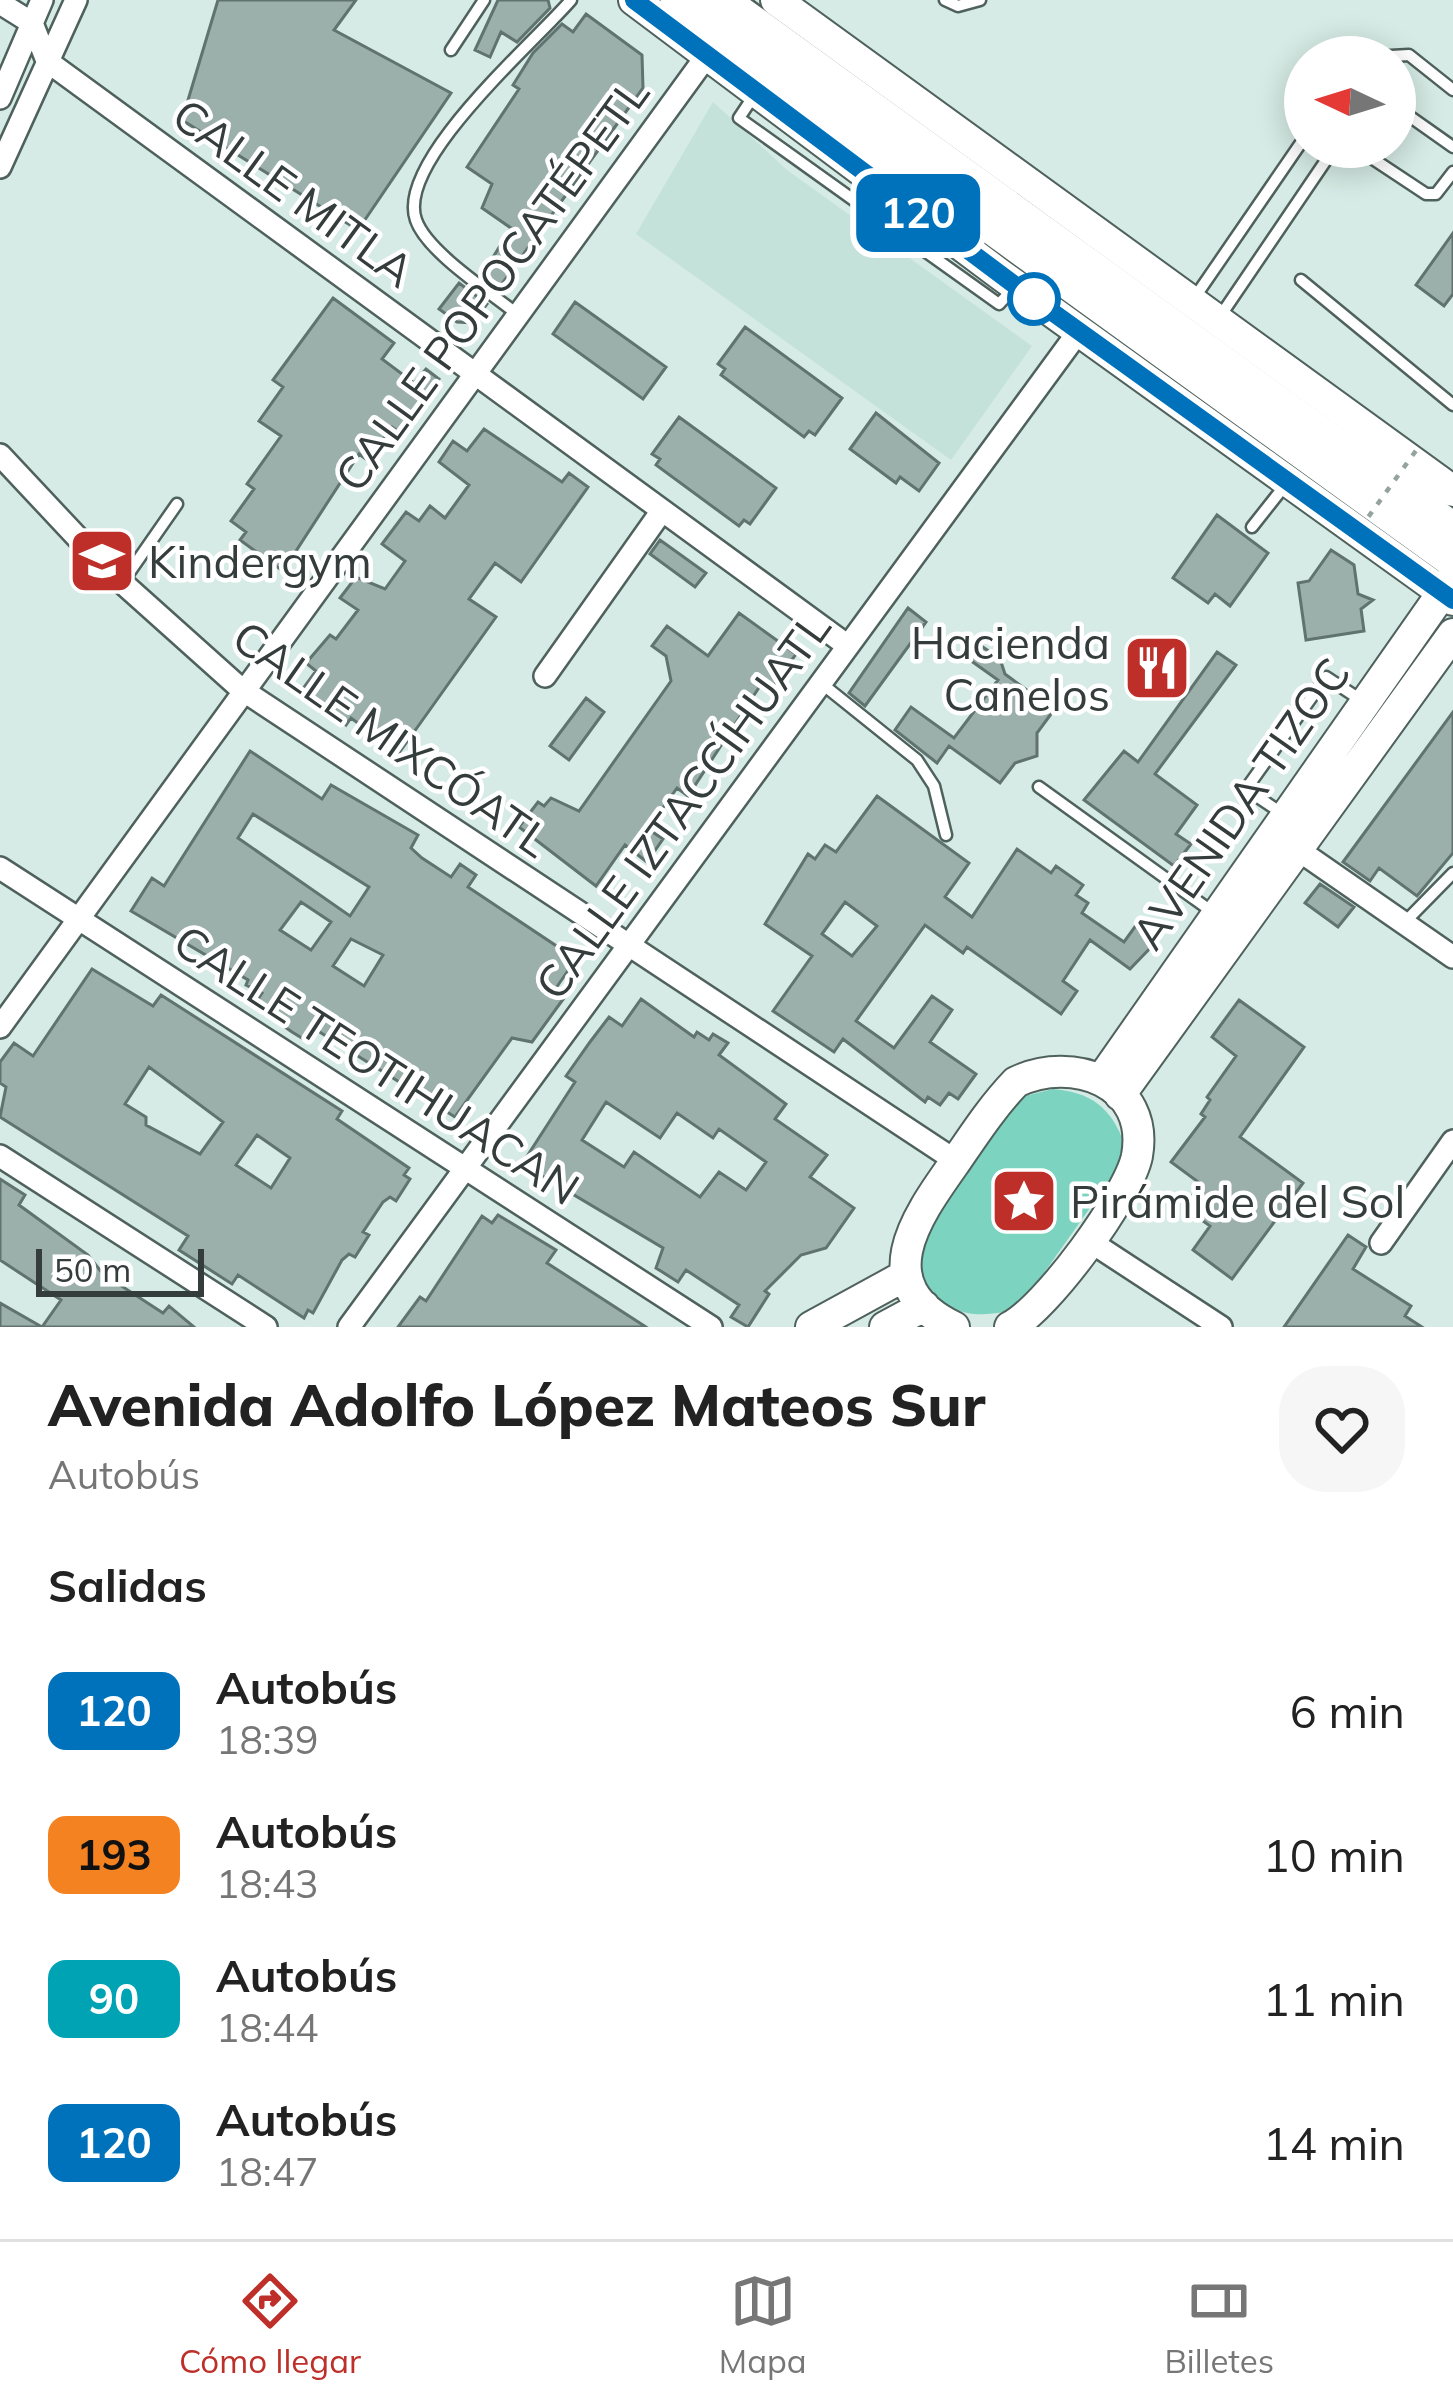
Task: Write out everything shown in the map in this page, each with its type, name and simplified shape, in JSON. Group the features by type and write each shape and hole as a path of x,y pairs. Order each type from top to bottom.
{"main road":[{"path":"634,0 1016,286 1288,481 1450,583"},
{"path":"677,0 1450,583"},
{"path":"722,0 1453,529"},
{"path":"776,0 1453,491"},
{"name":"AVENIDA TIZOC","path":"1110,1088 1297,849 1304,807 1365,703 1450,583"},
{"name":"AVENIDA TIZOC","path":"1110,1088 1216,915 1453,634"},
{"path":"954,1327 924,1306 906,1275 909,1232 1016,1082 1040,1071 1066,1068 1110,1088 1139,1138 1136,1161 1088,1240 1033,1312 1013,1326"},
{"path":"812,1327 906,1275"},
{"path":"885,1327 924,1306"}],"street":[{"path":"0,98 43,0"},
{"path":"0,167 76,0"},
{"path":"0,3 32,23 47,62"},
{"name":"CALLE POPOCATÉPETL","path":"0,1027 241,689 708,54"},
{"name":"CALLE MITLA","path":"47,62 848,646"},
{"name":"CALLE IZTACCÍHUATL","path":"349,1327 1079,331"},
{"name":"CALLE MIXCÓATL","path":"0,455 122,583 241,689 956,1161"},
{"path":"545,676 661,512"},
{"path":"1297,849 1453,957"},
{"name":"CALLE TEOTIHUACAN","path":"0,868 711,1327"},
{"path":"1381,1243 1453,1141"},
{"path":"0,1156 266,1327"},
{"path":"1088,1240 1221,1327"}],"lane":[{"path":"451,50 484,0"},
{"path":"517,314 429,242 415,218 415,187 491,80 572,0"},
{"path":"945,0 958,6 980,0"},
{"path":"1416,61 1453,90"},
{"path":"1416,121 1453,148"},
{"path":"1191,302 1284,167"},
{"path":"1216,321 1321,168"},
{"path":"1387,168 1426,194 1436,194 1453,172"},
{"path":"1301,280 1453,405"},
{"path":"1252,527 1288,481"},
{"path":"122,583 177,504"},
{"path":"1304,807 1246,789 1326,677 1365,703"},
{"path":"821,683 917,760 934,786 946,835"},
{"path":"1039,787 1216,915"},
{"path":"1404,922 1452,877"}],"path":[{"path":"1351,541 1420,445"}],"shaded area":[{"path":"713,102 787,170 1032,346 951,460 636,234"}],"green space":[{"path":"1053,1089 1088,1098 1106,1111 1124,1143 1117,1170 1019,1308 987,1314 959,1311 936,1297 917,1271 920,1238 1007,1113 1025,1096"}],"building":[{"path":"218,0 356,0 334,30 451,93 358,230 182,120"},
{"path":"498,0 548,0 550,8 517,42 501,32 490,57 475,50"},
{"path":"586,14 642,55 643,88 499,288 482,275 511,228 482,208 492,184 467,167 519,89 513,85 533,53 562,24 573,32"},
{"path":"1453,233 1453,294 1444,306 1416,285"},
{"path":"459,283 487,304 473,323 457,322 439,309"},
{"path":"333,298 394,343 382,359 414,383 426,369 439,379 399,432 392,427 367,460 359,454 283,571 240,540 246,532 231,521 254,489 247,484 281,436 259,421 283,387 273,380"},
{"path":"575,302 666,367 643,399 553,334"},
{"path":"745,327 842,398 815,435 809,431 804,437 721,375 725,369 718,364"},
{"path":"876,413 939,463 919,491 900,477 896,483 850,449"},
{"path":"679,417 776,488 750,524 744,520 739,526 656,465 660,459 652,454"},
{"path":"484,429 562,482 569,473 588,487 521,582 495,563 469,599 496,617 399,753 351,718 346,725 302,690 316,671 306,663 330,635 336,639 358,610 340,598 356,577 385,589 405,561 382,544 406,512 419,521 430,506 445,518 469,485 439,462 453,441 467,451"},
{"path":"1217,515 1268,553 1230,606 1215,594 1208,603 1173,578"},
{"path":"660,540 706,573 695,587 650,554"},
{"path":"1331,550 1354,565 1358,594 1373,600 1361,609 1364,631 1306,640 1298,583 1309,581"},
{"path":"908,608 926,622 865,706 849,693"},
{"path":"739,613 796,654 769,692 760,686 688,796 677,788 648,829 663,839 647,862 625,845 596,886 519,827 538,802 544,806 551,798 579,811 671,681 666,656 652,646 667,626 708,656"},
{"path":"980,645 1000,659 1005,674 1054,710 1037,733 1037,756 1015,763 1000,783 949,746 937,763 895,730 911,707 954,738 998,680 970,660"},
{"path":"1217,652 1236,665 1155,774 1197,805 1176,834 1191,844 1174,866 1084,800 1124,751 1138,762"},
{"path":"586,698 604,712 569,760 550,746"},
{"path":"1453,712 1453,853 1417,896 1379,868 1370,881 1343,862"},
{"path":"250,751 322,799 331,785 418,835 411,848 422,858 451,877 460,864 476,875 468,887 576,959 554,991 564,998 532,1042 512,1038 455,1117 318,1031 305,1040 292,1032 254,1005 262,993 246,985 248,980 131,911 152,878 164,886","holes":["253,814 369,887 350,916 238,838","301,902 331,922 311,950 280,930","351,939 383,955 364,986 333,966"]},
{"path":"877,796 969,863 945,897 972,917 1017,849 1051,873 1056,866 1083,885 1076,895 1088,903 1082,913 1124,942 1137,924 1158,940 1130,969 1090,940 1063,981 1077,991 1061,1014 967,947 963,953 925,925 856,1021 894,1048 932,996 952,1010 930,1042 976,1074 958,1099 949,1093 940,1105 928,1097 925,1102 843,1039 834,1052 773,1011 812,956 765,924 808,854 815,859 825,845 836,852","holes":["845,902 877,926 852,956 822,934"]},
{"path":"1320,884 1354,907 1338,927 1305,903"},
{"path":"92,969 153,1006 161,995 342,1111 337,1119 409,1168 404,1175 410,1179 396,1201 390,1197 383,1202 363,1232 369,1235 355,1257 349,1254 342,1260 313,1313 308,1310 304,1318 238,1275 232,1284 179,1250 188,1236 0,1117 6,1087 0,1083 0,1062 14,1043 33,1056","holes":["149,1067 223,1122 200,1154 146,1125 146,1117 125,1104","257,1135 290,1158 271,1188 236,1165"]},
{"path":"641,999 694,1037 697,1032 709,1040 713,1034 728,1043 719,1055 786,1104 775,1119 827,1155 810,1177 854,1208 826,1248 801,1255 765,1291 769,1294 748,1327 731,1317 739,1305 686,1270 678,1282 656,1268 663,1248 522,1164 575,1082 566,1076 590,1042 609,1017 622,1026","holes":["606,1102 660,1138 677,1113 713,1138 719,1129 766,1162 746,1190 719,1172 700,1197 634,1152 624,1167 582,1140"]},
{"path":"1239,1000 1304,1047 1240,1137 1303,1183 1232,1279 1193,1250 1210,1226 1184,1207 1201,1184 1171,1162 1205,1117 1201,1114 1210,1100 1207,1097 1236,1056 1212,1037"},
{"path":"0,1179 25,1195 19,1205 88,1255 103,1274 163,1313 169,1306 194,1327 42,1327 61,1300 0,1260"},
{"path":"498,1215 556,1250 547,1263 646,1327 398,1327 420,1297 426,1301 482,1216 492,1223"},
{"path":"1348,1235 1366,1247 1353,1269 1411,1306 1405,1316 1422,1327 1284,1327"},
{"path":"0,1303 42,1327 0,1327"}],"bus line":[{"name":"120","path":"634,0 1016,286 1453,600"}],"place":[{"name":"Kindergym","path":"102,561"},
{"name":"Hacienda Canelos","path":"1157,668"},
{"name":"Pirámide del Sol","path":"1024,1201"}]}
